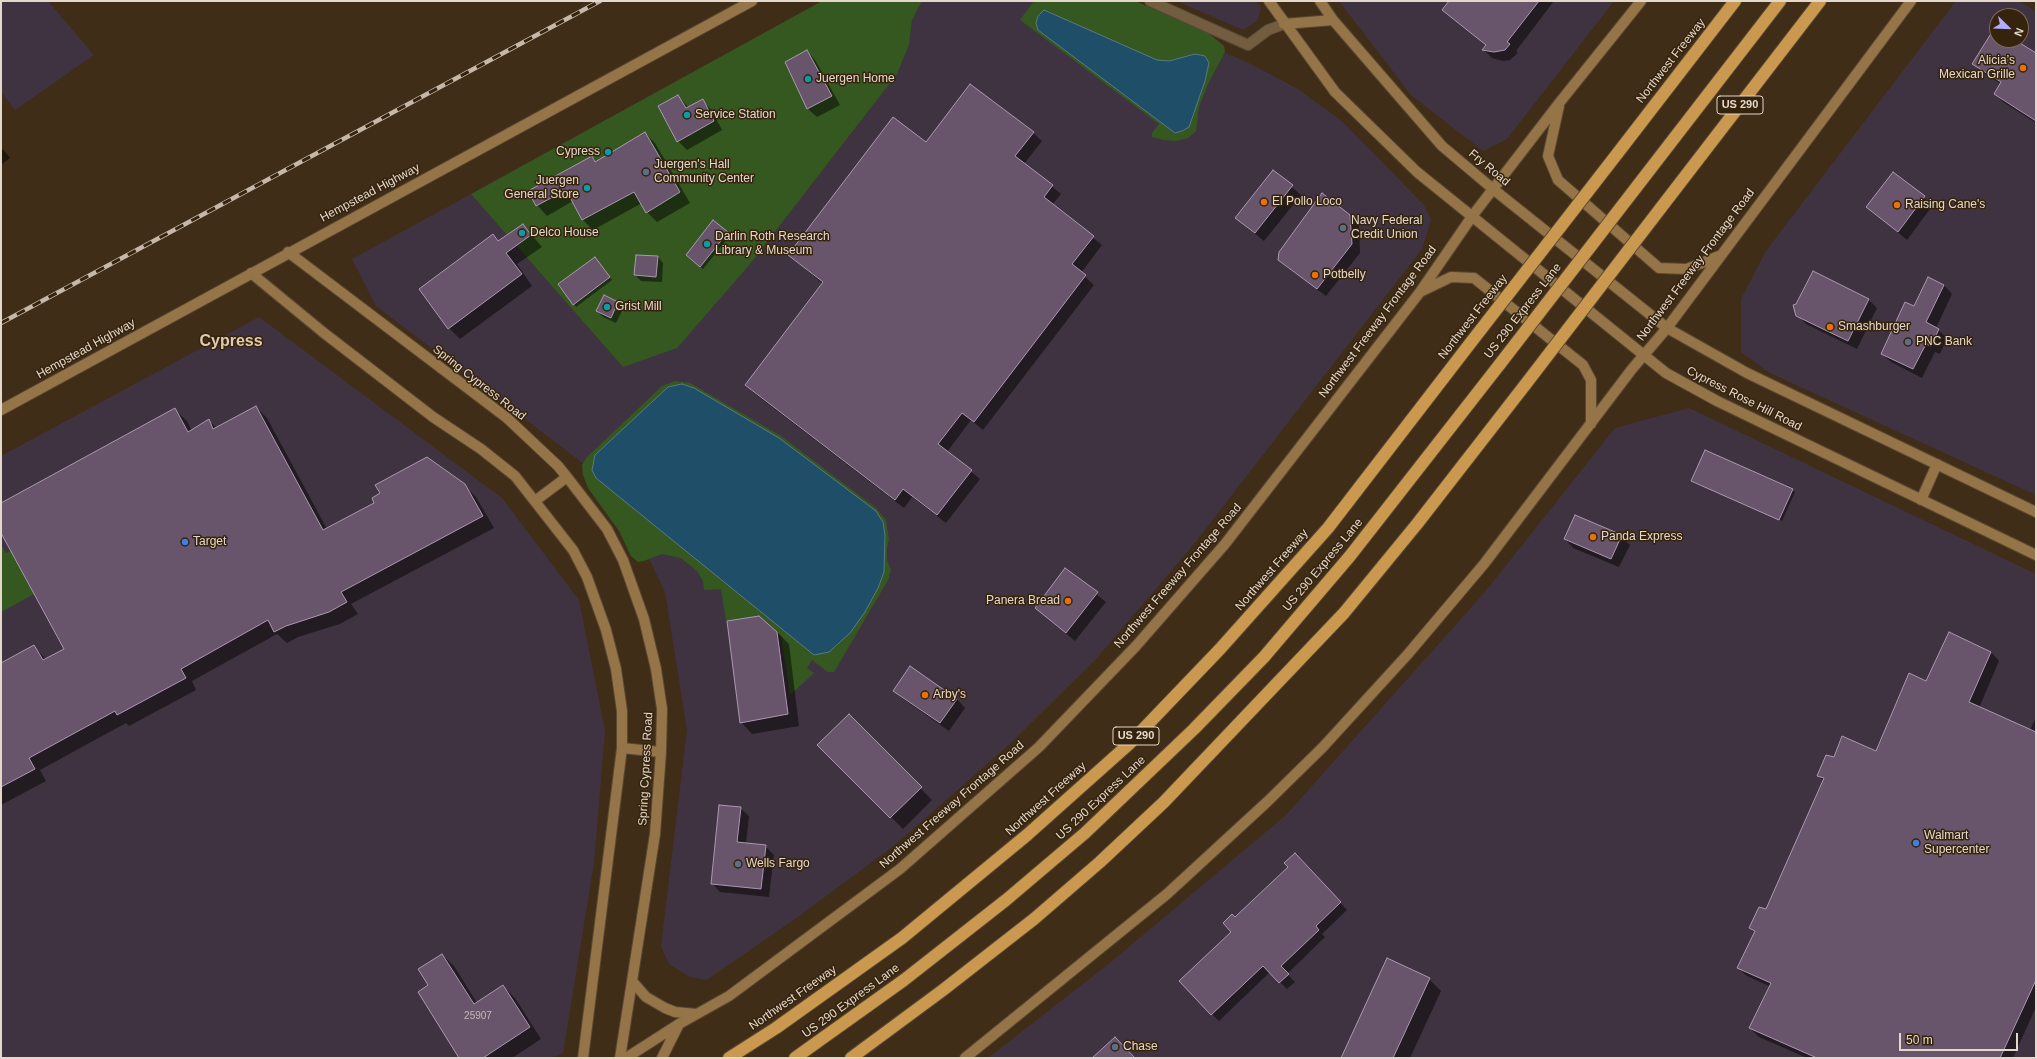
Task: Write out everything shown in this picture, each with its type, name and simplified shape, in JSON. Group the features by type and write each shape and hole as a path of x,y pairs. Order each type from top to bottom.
{"highway":[{"name":"Northwest Freeway","path":"729,1058 776,1028 902,938 1027,835 1129,744 1220,649 1328,528 1735,1"},
{"name":"US 290 Express Lane","path":"795,1058 904,980 1006,900 1085,833 1194,729 1264,657 1350,556 1780,1"},
{"name":"US 290","path":"851,1058 944,990 1034,918 1100,862 1164,802 1344,612 1417,524 1820,1"}],"main road":[{"name":"Hempstead Highway","path":"1,410 288,252 752,1"},
{"path":"1269,1 1284,24 1335,92 1417,172 1473,215"},
{"name":"Fry Road","path":"1320,1 1333,20 1442,146 1493,189 1667,328"},
{"name":"Northwest Freeway Frontage Road","path":"626,1058 679,1024 729,996 900,869 1039,747 1136,646 1225,544 1420,292 1473,215 1560,102 1642,1"},
{"name":"Northwest Freeway Frontage Road","path":"965,1058 1167,894 1267,802 1323,747 1408,654 1484,564 1591,424 1667,328 1911,1"},
{"path":"1284,24 1333,20"},
{"path":"1560,102 1548,156 1558,180 1659,268 1687,269 1720,256"},
{"name":"Cypress Rose Hill Road","path":"1473,215 1666,373 1717,401 2036,555"},
{"name":"Spring Cypress Road","path":"288,252 506,418 567,477 607,529 623,560 644,619 656,669 662,709 662,752 655,834 620,1058"},
{"name":"Spring Cypress Road","path":"251,273 324,333 433,417 481,449 514,476 573,550 596,601 606,630 617,677 622,711 622,748 583,1058"},
{"path":"1420,292 1451,277 1474,278 1583,365 1591,380 1591,424"},
{"name":"Cypress Rose Hill Road","path":"1667,328 1746,373 2036,512"},
{"path":"1921,500 1937,464"},
{"path":"535,501 567,477"},
{"path":"622,748 662,752"},
{"path":"632,981 646,997 665,1008 675,1012 696,1014"},
{"path":"662,1058 679,1024"}],"street":[{"path":"1150,1 1248,45 1268,30 1284,24"}],"shaded area":[{"path":"1,1 48,1 94,55 15,110 1,92"},
{"path":"922,1 1107,1 1251,64 1298,89 1343,122 1424,205 1431,220 1422,249 1194,544 1097,658 1013,741 895,845 799,916 707,980 690,977 669,964 661,946 687,730 665,592 645,550 592,470 376,306 352,259 471,194 623,367 750,264 897,74 909,45 912,20"},
{"path":"1177,1 1256,1 1261,8 1257,21 1243,30"},
{"path":"1339,1 1614,1 1507,139 1483,151 1411,95"},
{"path":"1956,1 2020,1 2036,12 2036,495 1770,373 1741,352 1741,299 1766,251"},
{"path":"259,317 502,498 579,600 605,731 594,863 563,1053 552,1058 1,1058 1,456"},
{"path":"1689,408 2036,574 2036,1058 988,1058 1111,962 1286,815 1485,592 1615,428"}],"green space":[{"path":"822,1 922,1 912,20 909,45 897,74 750,264 677,348 623,367 471,194"},
{"path":"1034,1 1135,1 1207,32 1224,46 1225,52 1209,82 1199,107 1196,131 1188,138 1177,141 1152,137 1152,133 1159,124 1020,20"},
{"path":"675,381 690,383 781,436 876,508 886,520 889,539 887,560 891,570 888,580 834,672 828,672 812,660 807,668 814,673 790,695 781,636 759,617 726,621 721,589 704,590 703,581 697,571 681,558 662,554 638,562 631,556 619,531 588,488 583,475 582,465 587,457 662,386"},
{"path":"1,545 6,553 11,551 34,594 1,612"}],"water":[{"path":"1044,10 1157,60 1169,61 1195,54 1205,56 1209,63 1205,81 1189,127 1175,133 1038,30 1036,23 1038,16"},
{"path":"682,384 694,388 779,438 876,511 883,522 885,535 884,572 878,588 865,612 850,633 829,652 814,655 596,478 592,470 595,455 668,387"}],"building":[{"path":"1449,1 1539,1 1507,42 1510,44 1505,50 1494,52 1482,50 1486,45 1442,10"},
{"path":"1989,37 1989,48 2028,48 2036,53 2036,121 1994,94 2001,82 1972,64"},
{"name":"Juergen Home","path":"807,50 832,96 807,109 785,62"},
{"path":"970,84 1034,132 1015,156 1053,185 1044,197 1094,236 1072,264 1086,275 974,422 962,413 938,444 972,470 937,515 903,489 895,500 745,385 823,282 788,255 893,117 926,142"},
{"name":"Service Station","path":"678,95 686,108 703,99 714,121 677,142 658,106"},
{"path":"645,132 680,192 646,213 634,192 582,220 566,190 536,206 528,191 592,156 595,162"},
{"name":"El Pollo Loco","path":"1273,170 1293,185 1255,233 1235,218"},
{"path":"1893,172 1925,196 1898,232 1866,207"},
{"path":"1322,193 1350,215 1352,244 1317,289 1278,260 1279,252"},
{"name":"Darlin Roth Research Library & Museum","path":"713,220 728,232 700,267 686,255"},
{"path":"523,224 531,235 506,253 522,274 448,329 419,289 493,234 498,241"},
{"path":"636,255 658,256 656,277 634,275"},
{"path":"595,257 610,277 573,305 558,284"},
{"path":"1813,271 1869,299 1848,341 1796,316 1793,305 1796,304"},
{"path":"1928,277 1944,285 1926,322 1939,329 1931,346 1926,344 1913,369 1881,354 1905,302 1914,306"},
{"name":"Grist Mill","path":"604,295 618,302 611,318 596,311"},
{"path":"256,406 323,530 374,503 372,498 380,493 375,485 427,457 465,484 483,516 341,592 347,602 329,612 286,626 274,632 268,620 181,669 186,678 117,715 115,711 29,758 35,769 1,787 1,663 34,645 43,660 64,649 1,533 1,503 175,408 188,432 209,419 213,429"},
{"path":"1705,450 1793,489 1779,520 1691,481"},
{"name":"Panda Express","path":"1575,515 1622,535 1611,559 1564,539"},
{"path":"1065,568 1098,592 1066,633 1035,608"},
{"path":"759,616 777,632 788,714 740,723 727,621"},
{"name":"Walmart Supercenter","path":"1949,632 1991,652 1969,702 2036,732 2036,980 2000,1058 1817,1058 1749,1028 1771,983 1737,968 1755,931 1749,928 1759,907 1766,909 1824,778 1817,776 1826,755 1834,757 1842,736 1876,751 1909,673 1926,681"},
{"name":"Arby's","path":"910,666 957,699 940,723 893,691"},
{"path":"849,714 922,787 890,818 817,745"},
{"name":"Wells Fargo","path":"719,805 741,807 737,842 766,845 761,889 711,884"},
{"path":"1295,853 1341,902 1316,926 1319,930 1281,966 1289,974 1279,983 1263,966 1211,1015 1179,981 1231,932 1223,923 1232,914 1235,917 1288,867 1284,863"},
{"path":"442,954 474,1004 503,985 530,1027 483,1058 459,1058 418,992 428,985 418,969"},
{"path":"1387,958 1430,978 1393,1058 1341,1058"},
{"name":"Chase","path":"1115,1037 1135,1058 1092,1058"}],"railway":[{"path":"1,323 600,1"}],"place":[{"name":"Alicia’s Mexican Grille","path":"2023,68"},
{"name":"Juergen Home","path":"808,79"},
{"name":"Service Station","path":"687,115"},
{"name":"Cypress","path":"608,152"},
{"name":"Juergen's Hall Community Center","path":"646,172"},
{"name":"Juergen General Store","path":"587,188"},
{"name":"El Pollo Loco","path":"1264,202"},
{"name":"Raising Cane's","path":"1897,205"},
{"name":"Navy Federal Credit Union","path":"1343,228"},
{"name":"Delco House","path":"522,233"},
{"name":"Darlin Roth Research Library & Museum","path":"707,244"},
{"name":"Potbelly","path":"1315,275"},
{"name":"Grist Mill","path":"607,307"},
{"name":"Smashburger","path":"1830,327"},
{"name":"PNC Bank","path":"1908,342"},
{"name":"Panda Express","path":"1593,537"},
{"name":"Target","path":"185,542"},
{"name":"Panera Bread","path":"1068,601"},
{"name":"Arby's","path":"925,695"},
{"name":"Walmart Supercenter","path":"1916,843"},
{"name":"Wells Fargo","path":"738,864"},
{"name":"Chase","path":"1115,1047"}],"district":[{"name":"Cypress","path":"231,342"}]}
